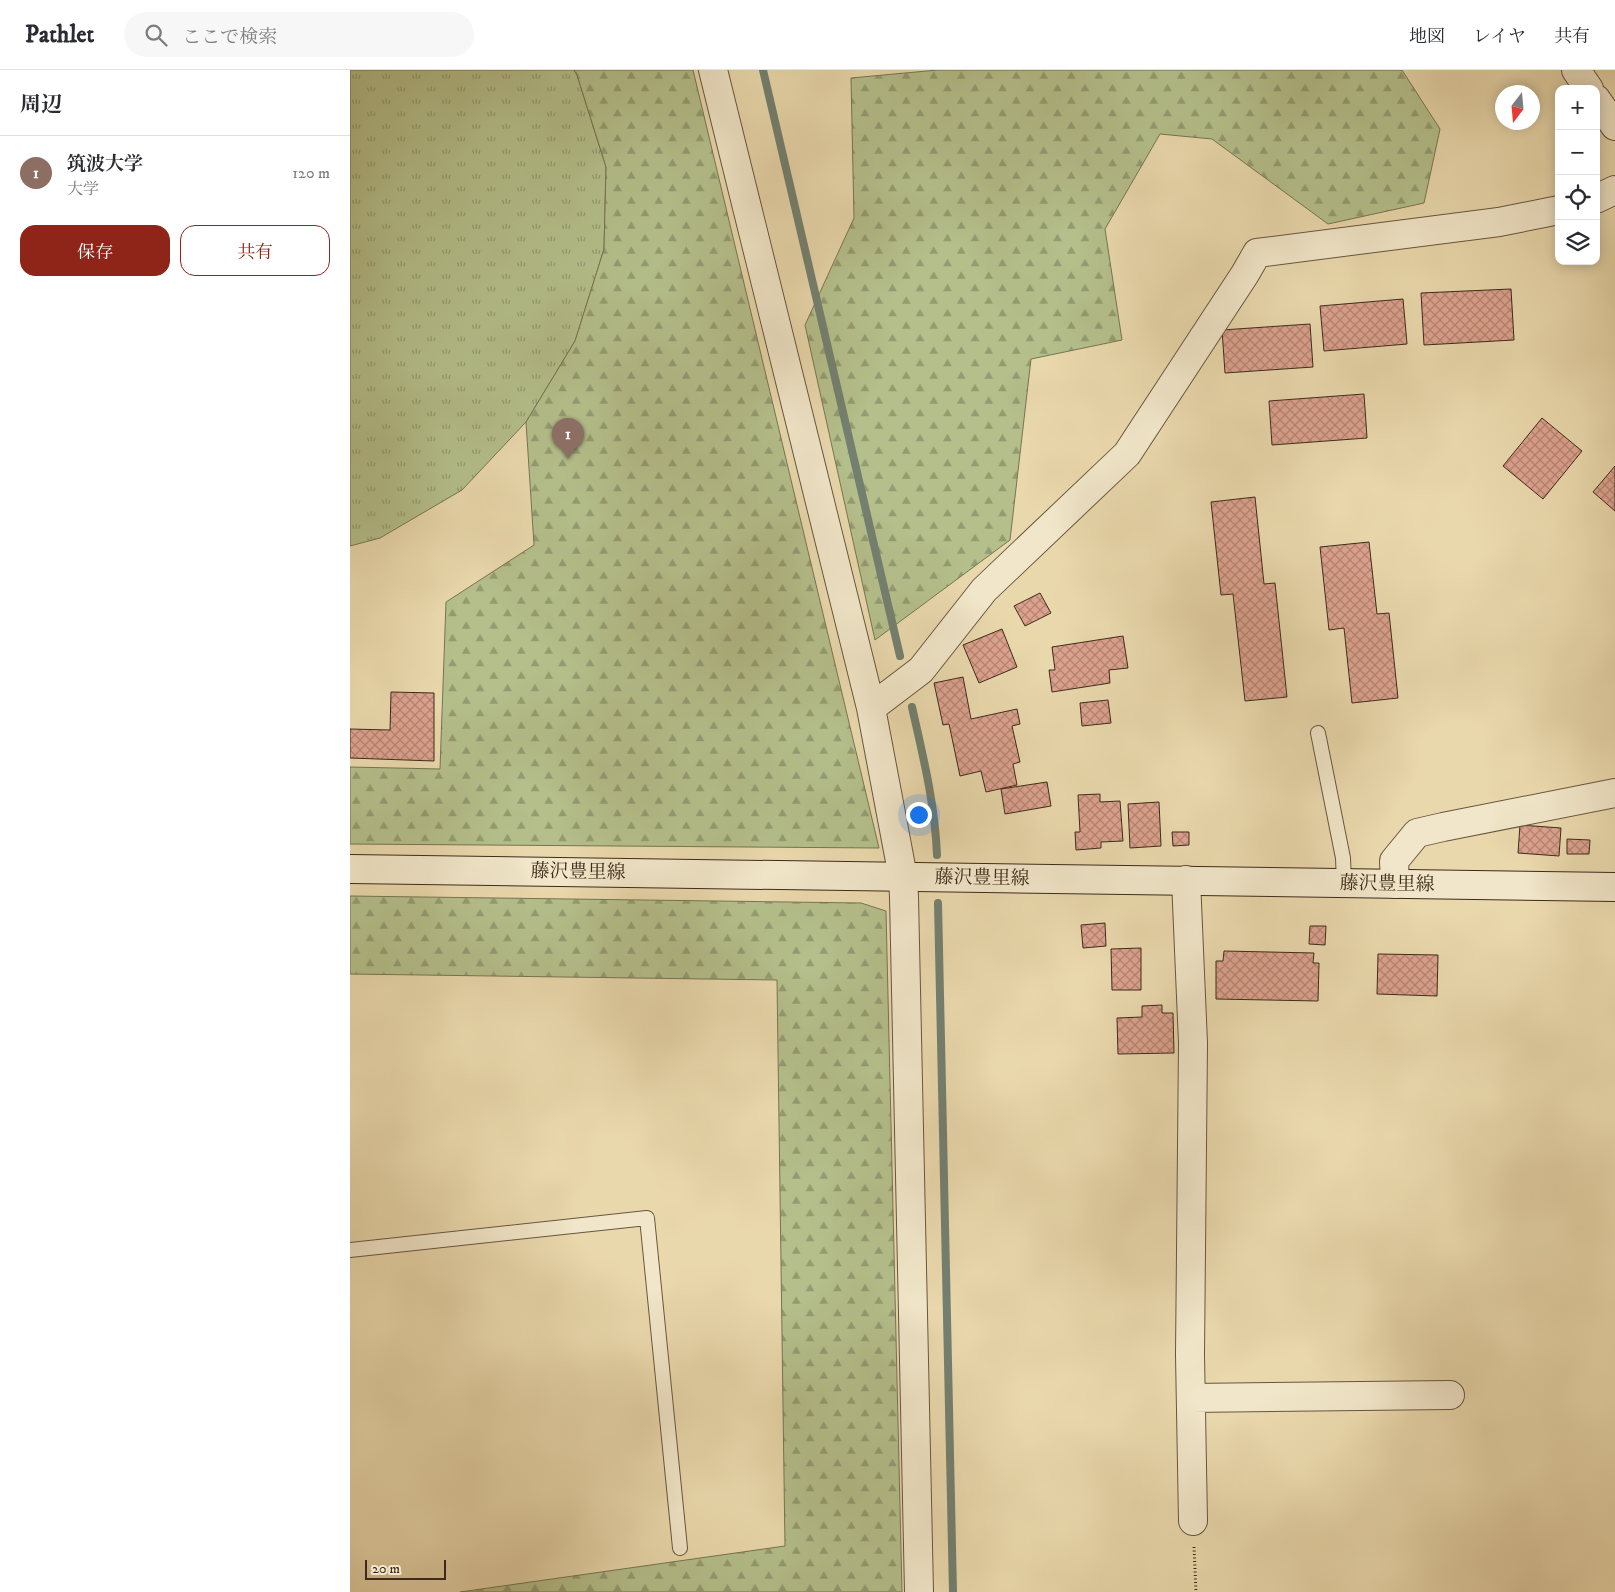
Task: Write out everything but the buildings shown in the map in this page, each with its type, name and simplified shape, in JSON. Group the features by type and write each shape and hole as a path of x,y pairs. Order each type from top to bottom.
{"street":[{"path":"713,70 871,708 902,877 904,897 919,1592"},
{"path":"1576,70 1586,85"},
{"path":"1600,105 1615,126"},
{"path":"1600,196 1615,190"},
{"path":"871,708 921,670 984,590 1127,454 1257,253 1499,222 1555,211"},
{"path":"1395,884 1394,861 1417,834 1443,827 1615,793"},
{"name":"藤沢豊里線","path":"350,869 1615,887"},
{"path":"1186,880 1193,1043 1191,1398 1193,1521"},
{"path":"1191,1398 1450,1395"}],"lane":[{"path":"1318,733 1343,858 1344,883"},
{"path":"350,1250 647,1218 680,1548"}],"path":[{"path":"1193,1521 1196,1592"}],"green space":[{"path":"350,70 574,70 606,167 604,249 575,341 526,422 462,490 380,538 350,546"},
{"path":"574,70 693,70 879,848 350,844 350,767 440,769 446,602 534,545 526,422 575,341 604,249 606,167"},
{"path":"938,70 1402,70 1440,129 1424,203 1328,224 1212,139 1160,134 1105,229 1122,340 1031,359 1010,540 875,640 805,325 854,218 851,78"},
{"path":"350,896 861,903 886,911 902,1592 460,1592 785,1546 777,980 350,974"}],"waterway":[{"path":"763,70 900,656"},
{"path":"912,707 931,799 937,855"},
{"path":"938,903 953,1592"}],"place":[{"name":"筑波大学","path":"568,459"}]}
